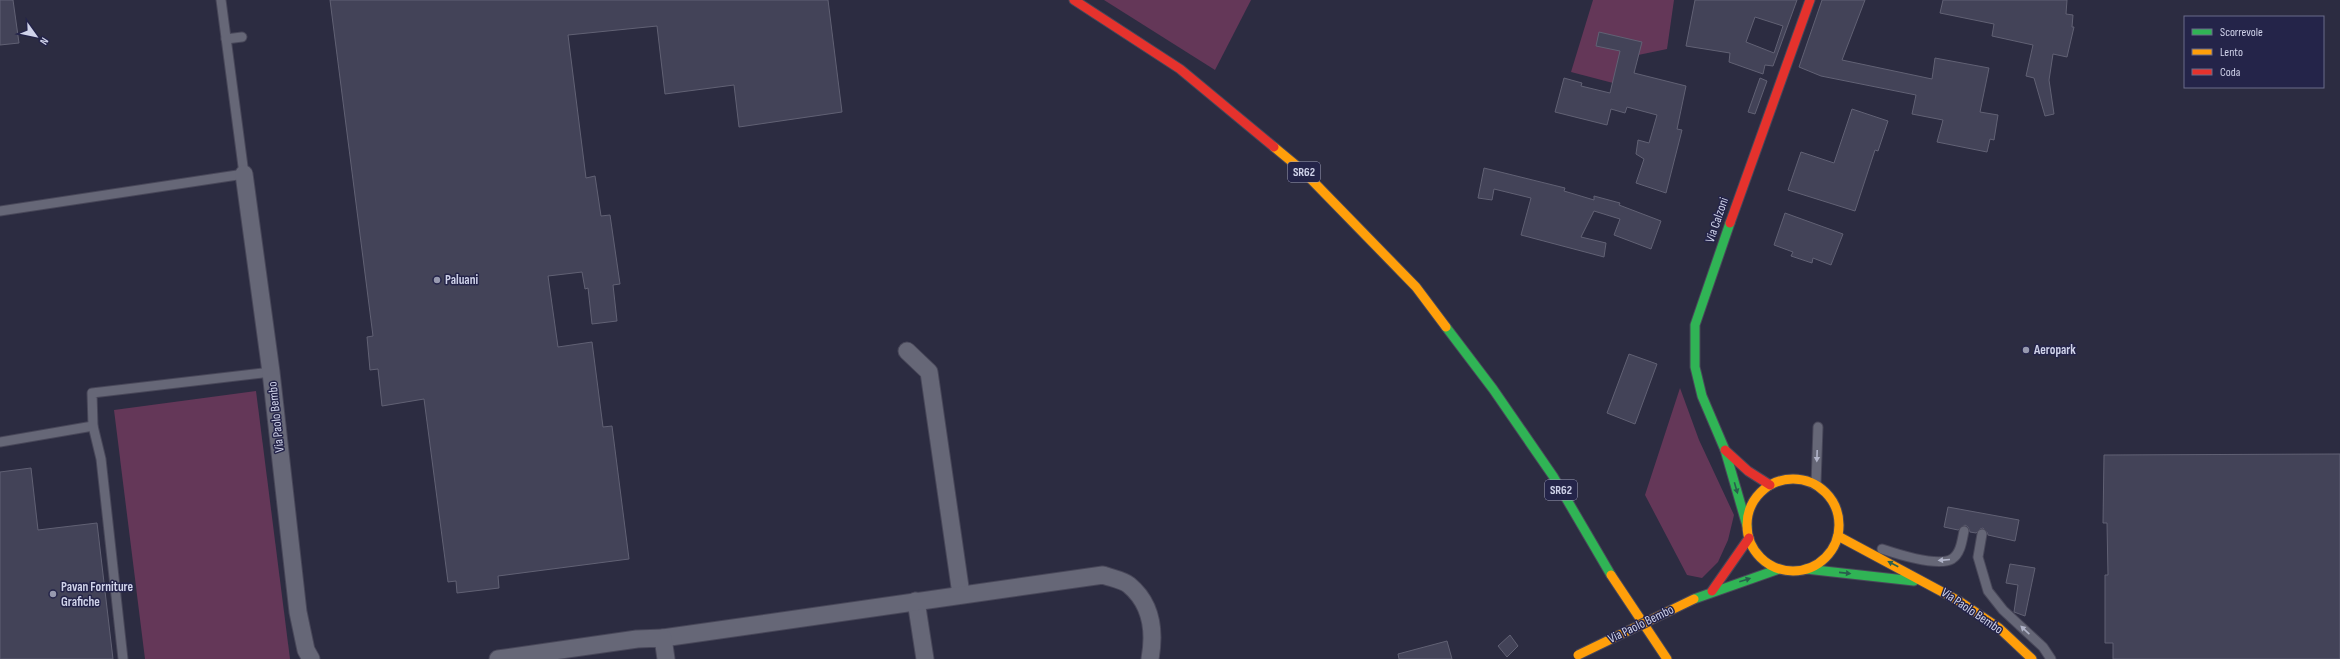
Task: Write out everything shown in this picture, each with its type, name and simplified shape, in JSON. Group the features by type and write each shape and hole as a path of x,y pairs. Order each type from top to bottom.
{"main road":[{"name":"SR62","path":"1074,0 1180,69 1297,166 1416,287 1493,389 1553,476 1623,595 1646,645"},
{"name":"Via Calzoni","path":"1747,526 1725,450 1702,396 1695,367 1695,325 1742,187 1810,0"},
{"name":"Via Calzoni","path":"1725,450 1748,471 1770,485"},
{"path":"1770,485 1793,479 1816,484"},
{"name":"Via Paolo Bembo","path":"1806,569 1827,557 1838,536 1838,512 1829,496 1816,484"},
{"name":"Via Paolo Bembo","path":"1770,485 1753,502 1747,526 1749,538 1755,552 1766,562 1779,569 1792,571 1806,569 1928,582"},
{"name":"Via Paolo Bembo","path":"1838,536 1928,582 1999,628 2032,659"},
{"path":"1712,591 1749,538"},
{"name":"Via Paolo Bembo","path":"1574,657 1712,591 1779,569"},
{"path":"1623,595 1666,659"}],"street":[{"name":"Via Paolo Bembo","path":"244,174 271,372 298,612 306,650 311,659"},
{"path":"907,351 929,372 961,594"},
{"path":"498,659 637,639 663,638 961,594 1103,575 1128,584 1147,605 1152,624 1150,659"},
{"path":"916,601 925,659"},
{"path":"663,638 666,659"}],"lane":[{"path":"0,211 244,174 221,0"},
{"path":"226,39 242,37"},
{"path":"123,659 101,459 93,426 92,393 271,372"},
{"path":"0,442 93,426"},
{"path":"1816,484 1818,427"},
{"path":"1838,536 1900,555 1942,560 1952,559 1959,551 1964,531"},
{"path":"1982,534 1978,557 1988,590 2003,610 2043,647 2051,659"}],"shaded area":[{"path":"1104,0 1251,0 1215,70"},
{"path":"1593,0 1674,0 1667,49 1619,59 1613,83 1571,72"},
{"path":"1680,388 1699,440 1734,515 1728,540 1718,562 1702,578 1687,575 1645,495"},
{"path":"256,391 290,659 145,659 114,410"}],"building":[{"path":"0,0 13,0 19,43 0,45"},
{"name":"Paluani","path":"330,0 828,0 842,112 739,127 734,85 665,94 657,26 568,35 586,178 595,176 601,216 610,215 620,284 613,285 617,321 592,324 588,288 585,289 582,272 548,276 558,347 592,342 603,427 612,426 629,559 498,576 499,588 457,593 456,581 448,582 424,399 382,406 378,369 370,370 367,337 373,336"},
{"path":"1695,0 1797,0 1773,66 1765,65 1763,74 1729,62 1730,53 1686,46","holes":["1755,17 1783,26 1774,53 1746,42"]},
{"path":"1822,0 1865,0 1842,60 1932,79 1935,58 1989,68 1980,112 1998,115 1994,140 1990,139 1987,152 1937,142 1943,120 1912,114 1916,95 1821,76 1799,67"},
{"path":"1943,0 2067,0 2066,14 2073,15 2072,27 2074,27 2067,57 2053,54 2049,80 2054,114 2045,116 2034,78 2026,76 2033,45 1992,36 1994,24 1940,13"},
{"path":"1599,32 1642,42 1634,73 1686,86 1677,129 1682,130 1666,193 1636,183 1644,159 1636,154 1638,140 1649,143 1657,115 1627,107 1625,113 1611,109 1607,125 1555,112 1564,78 1582,83 1581,86 1610,93 1620,51 1596,46"},
{"path":"1760,78 1767,81 1755,114 1748,112"},
{"path":"1852,109 1888,121 1878,151 1875,150 1855,211 1788,190 1801,152 1834,163"},
{"path":"1484,168 1565,188 1564,191 1594,200 1594,196 1620,203 1619,205 1661,221 1651,249 1614,235 1620,219 1594,211 1581,237 1606,243 1604,257 1521,235 1531,198 1494,189 1492,200 1478,198"},
{"path":"1785,213 1843,234 1831,265 1813,258 1812,263 1791,256 1793,252 1774,245"},
{"path":"1629,354 1657,364 1635,424 1607,413"},
{"path":"2340,454 2340,659 2113,659 2113,643 2105,643 2105,575 2108,575 2107,523 2103,523 2104,455"},
{"name":"Pavan Forniture Grafiche","path":"31,468 38,530 97,523 113,659 0,659 0,472"},
{"path":"1948,507 2019,520 2015,541 1988,535 1983,528 1976,533 1970,532 1968,527 1965,525 1958,530 1944,527"},
{"path":"2010,564 2035,568 2025,616 2014,612 2018,585 2006,583"},
{"path":"1510,635 1518,646 1507,657 1498,646"},
{"path":"1447,641 1452,659 1399,659 1398,654"}],"traffic: fast":[{"path":"1730,223 1695,325 1695,367 1702,396 1725,450 1747,526"},
{"path":"1446,327 1493,389 1553,476 1611,575"},
{"path":"1694,599 1779,569"},
{"path":"1806,569 1914,581"}],"traffic: slow":[{"path":"1274,147 1303,171 1416,287 1446,327"},
{"path":"1793,479 1802,480 1819,487 1831,499 1838,516 1839,525 1838,534 1831,551 1819,563 1802,570 1793,571 1784,570 1767,563 1755,551 1748,534 1747,525 1748,516 1755,499 1767,487 1784,480 1793,479"},
{"path":"1838,536 1959,601 1999,628 2032,659"},
{"path":"1611,575 1667,659"},
{"path":"1578,655 1694,599"}],"traffic: jam":[{"path":"1074,0 1180,69 1274,147"},
{"path":"1730,223 1810,0"},
{"path":"1725,450 1748,471 1770,485"},
{"path":"1712,591 1749,538"}],"place":[{"name":"Paluani","path":"437,280"},
{"name":"Aeropark","path":"2026,350"},
{"name":"Pavan Forniture Grafiche","path":"53,594"}]}
